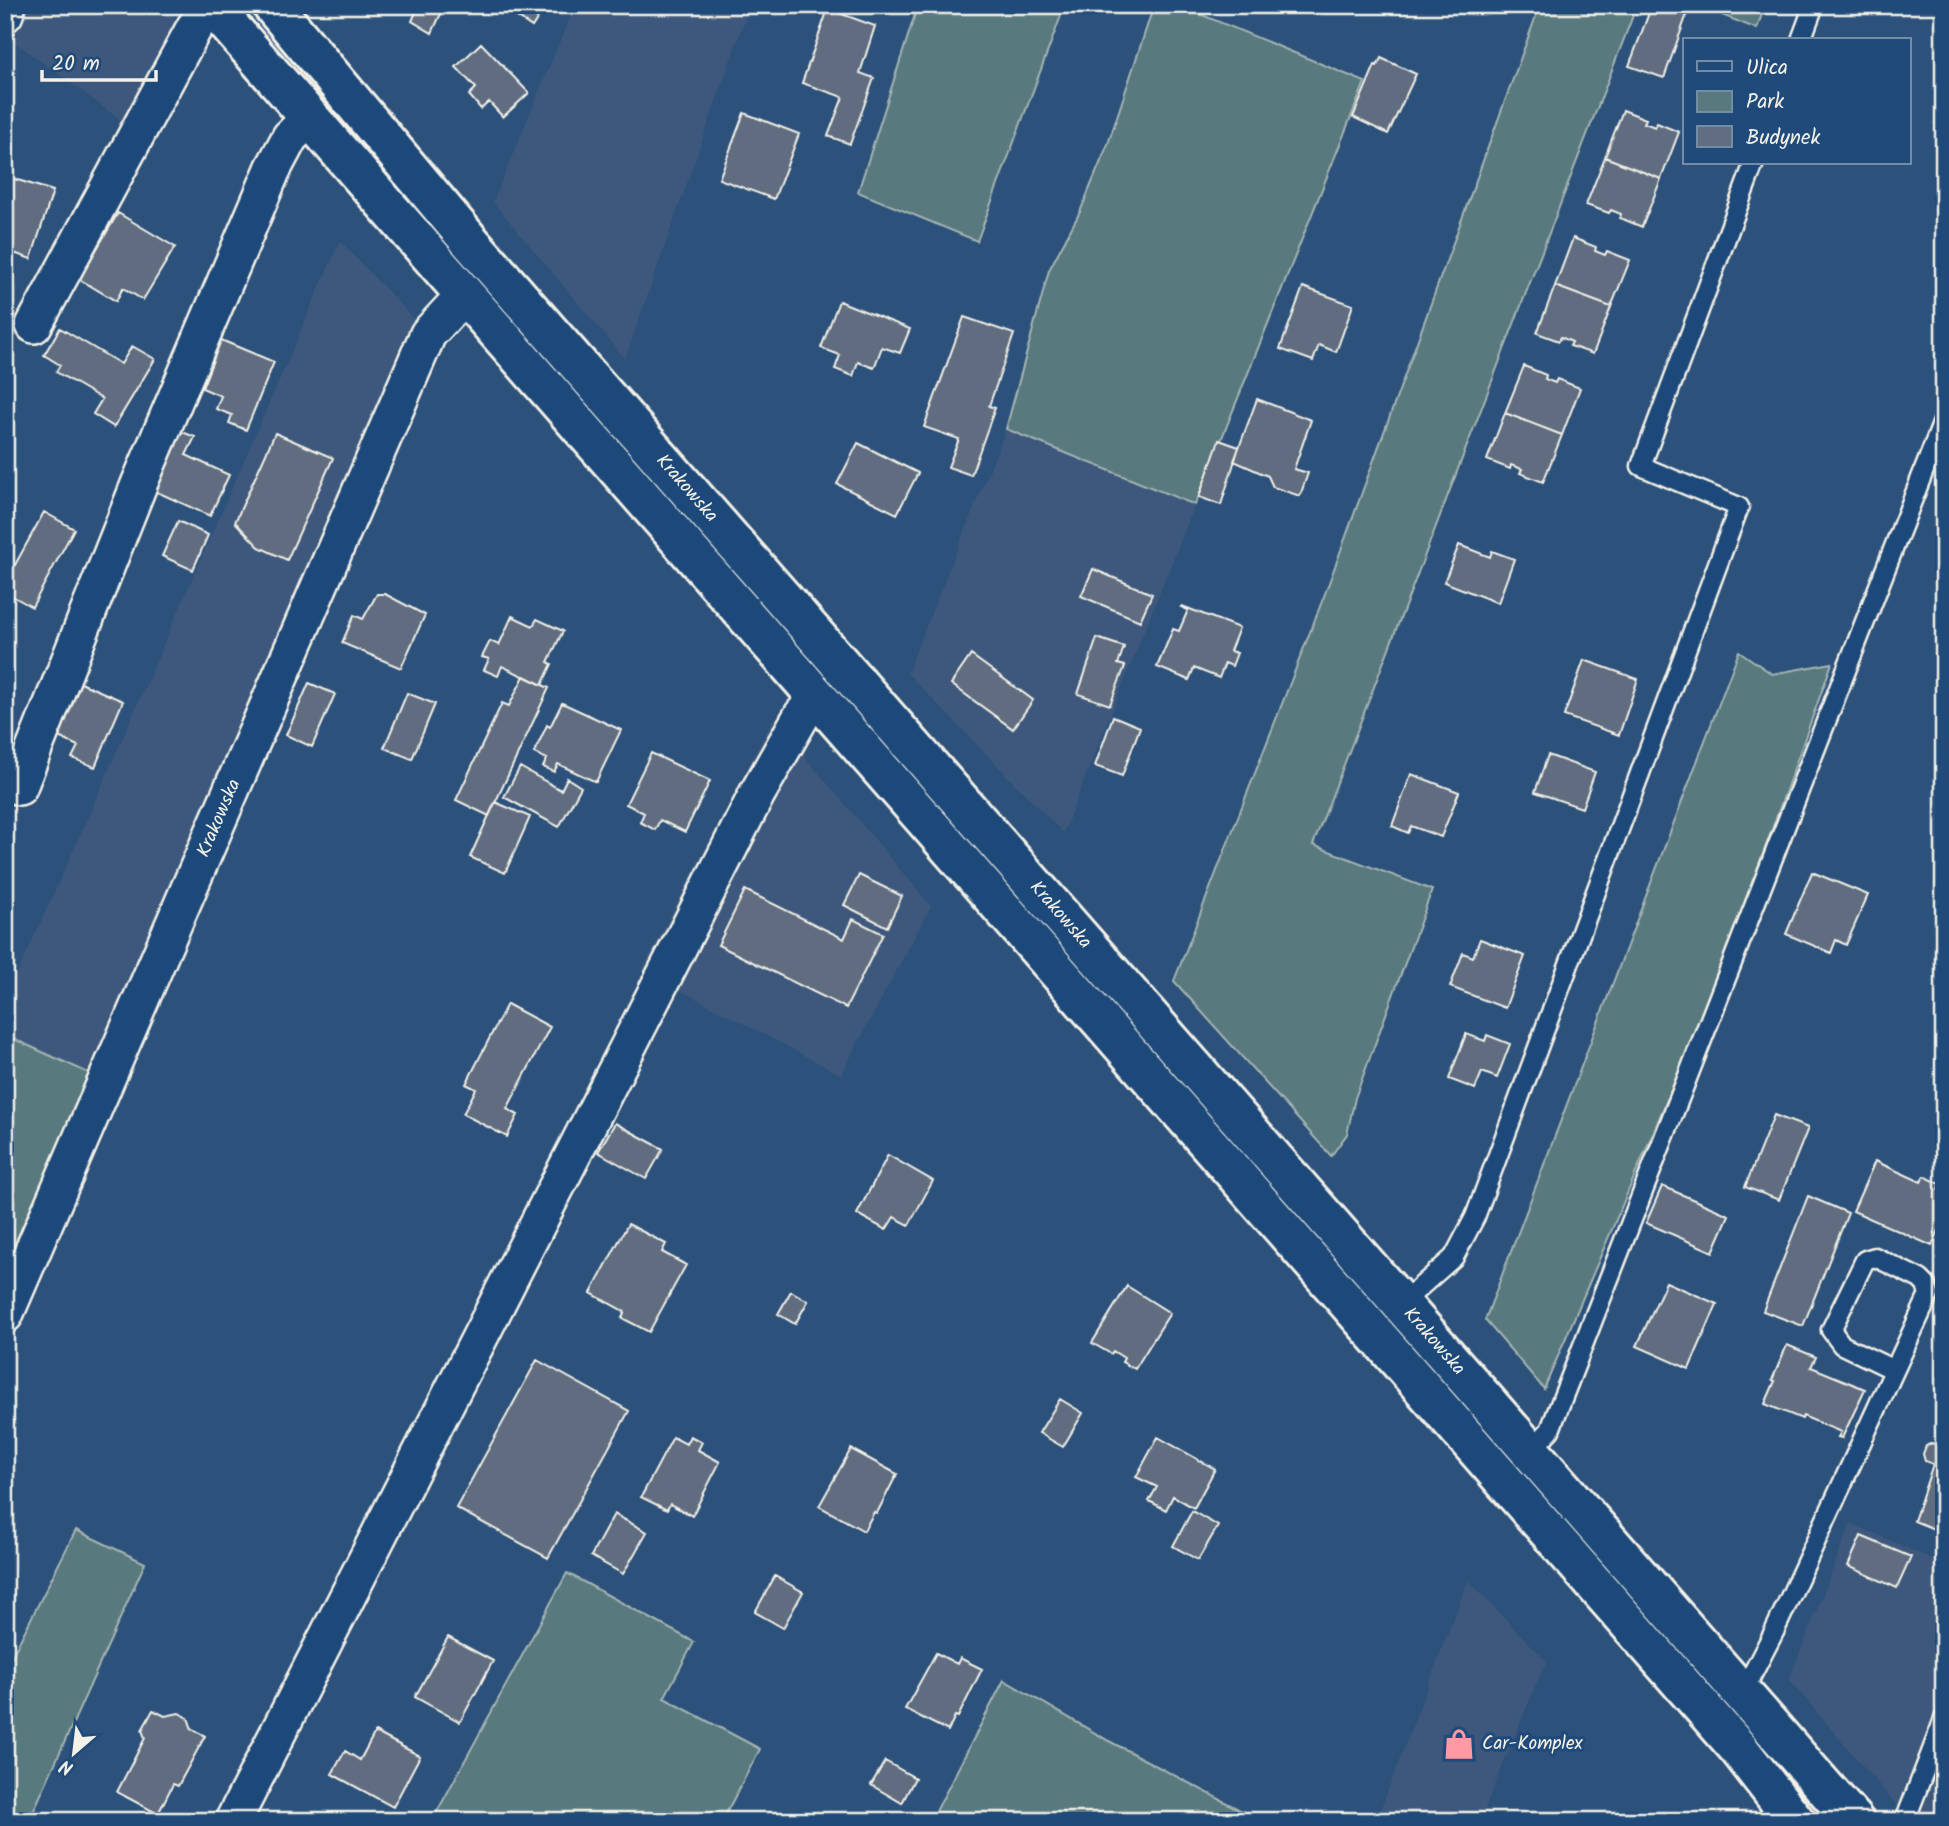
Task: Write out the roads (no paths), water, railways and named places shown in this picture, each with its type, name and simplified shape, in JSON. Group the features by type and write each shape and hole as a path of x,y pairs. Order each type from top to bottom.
{"main road":[{"name":"Krakowska","path":"211,5 1739,1749 1795,1821"},
{"name":"Krakowska","path":"272,5 478,251 1854,1821"}],"street":[{"path":"5,15 8,5"},
{"path":"34,325 194,28 211,5"},
{"path":"19,788 140,482 267,182 290,137 310,118"},
{"name":"Krakowska","path":"5,1315 428,334 465,294"},
{"path":"233,1821 757,794 802,715 818,697"}],"lane":[{"path":"1802,38 1814,5"},
{"path":"1402,1303 1454,1256 1475,1217 1739,507 1641,466 1755,164"},
{"path":"1531,1451 1550,1430 1944,419"},
{"path":"1742,1692 1775,1630 1929,1295 1926,1285 1920,1279 1875,1257 1865,1260 1832,1330 1842,1345 1894,1370"},
{"path":"1905,1821 1944,1719"}],"place":[{"name":"Car-Komplex","path":"1459,1744"}]}
